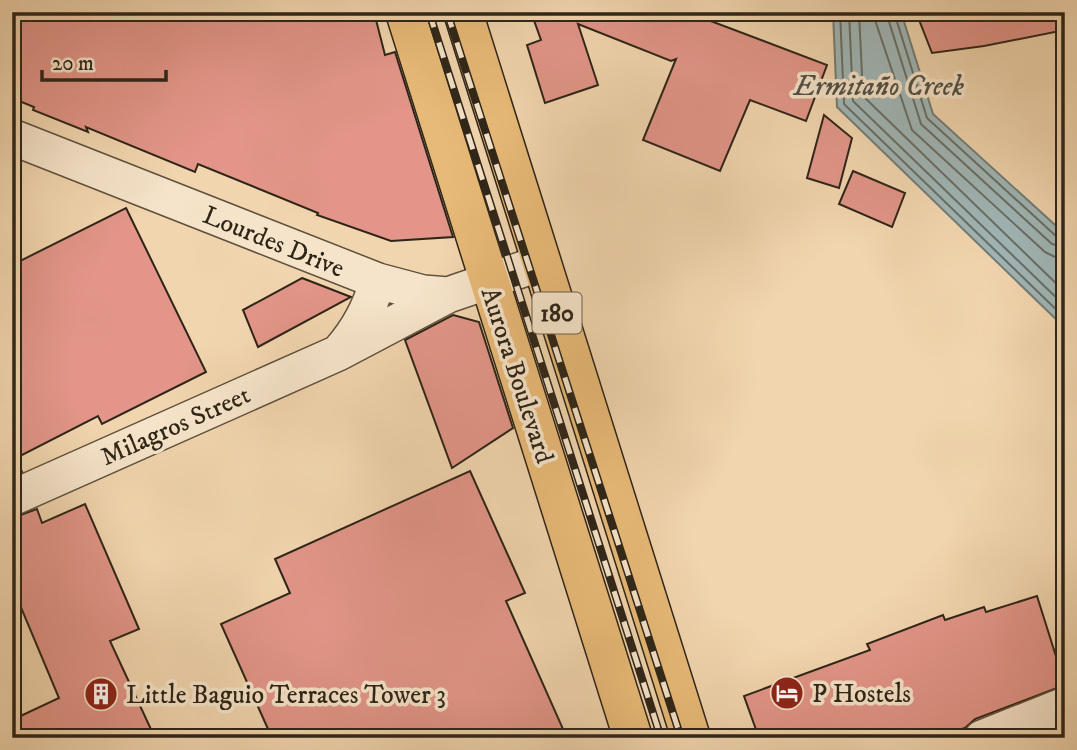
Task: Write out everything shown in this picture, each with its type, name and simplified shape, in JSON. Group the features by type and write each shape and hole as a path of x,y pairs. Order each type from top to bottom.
{"main road":[{"name":"Aurora Boulevard","path":"405,12 634,738"},
{"name":"180","path":"463,12 691,738"},
{"path":"600,633 653,614"}],"street":[{"name":"Lourdes Drive","path":"12,137 378,281 423,293 448,295 541,263"},
{"name":"Milagros Street","path":"338,353 356,332 370,308 378,281"},
{"name":"Milagros Street","path":"12,498 338,353 448,295"},
{"path":"982,738 1065,705"}],"water":[{"name":"Ermitaño Creek","path":"833,12 901,12 933,114 1065,234 1065,328 837,107"}],"building":[{"path":"12,12 374,12 385,55 395,52 453,237 391,241 317,215 318,213 198,164 195,172 86,127 88,132 33,110 34,107 12,98"},
{"path":"531,12 687,12 827,65 806,121 750,100 720,171 643,140 676,59 671,61 578,24 598,85 545,103 527,45 541,40"},
{"path":"916,12 1065,12 1065,30 932,53"},
{"path":"824,115 852,138 839,188 807,178"},
{"path":"853,171 905,193 892,227 839,204"},
{"path":"126,208 206,372 102,424 98,416 16,458 22,472 12,476 12,265"},
{"path":"302,278 351,297 258,347 243,310"},
{"path":"453,315 479,322 513,428 452,468 405,340"},
{"path":"470,471 525,593 506,601 567,738 272,738 221,624 290,593 275,559"},
{"path":"85,504 139,629 110,641 155,738 12,738 12,720 59,698 12,586 12,518 37,509 42,523"},
{"path":"1037,596 1065,685 975,719 965,728 931,738 759,738 744,696 870,650 867,644 943,615 945,620 984,607 986,612"}],"railway":[{"path":"429,12 661,738"},
{"path":"447,12 681,738"}],"place":[{"name":"P Hostels","path":"787,693"},
{"name":"Little Baguio Terraces Tower 3","path":"101,694"}]}
